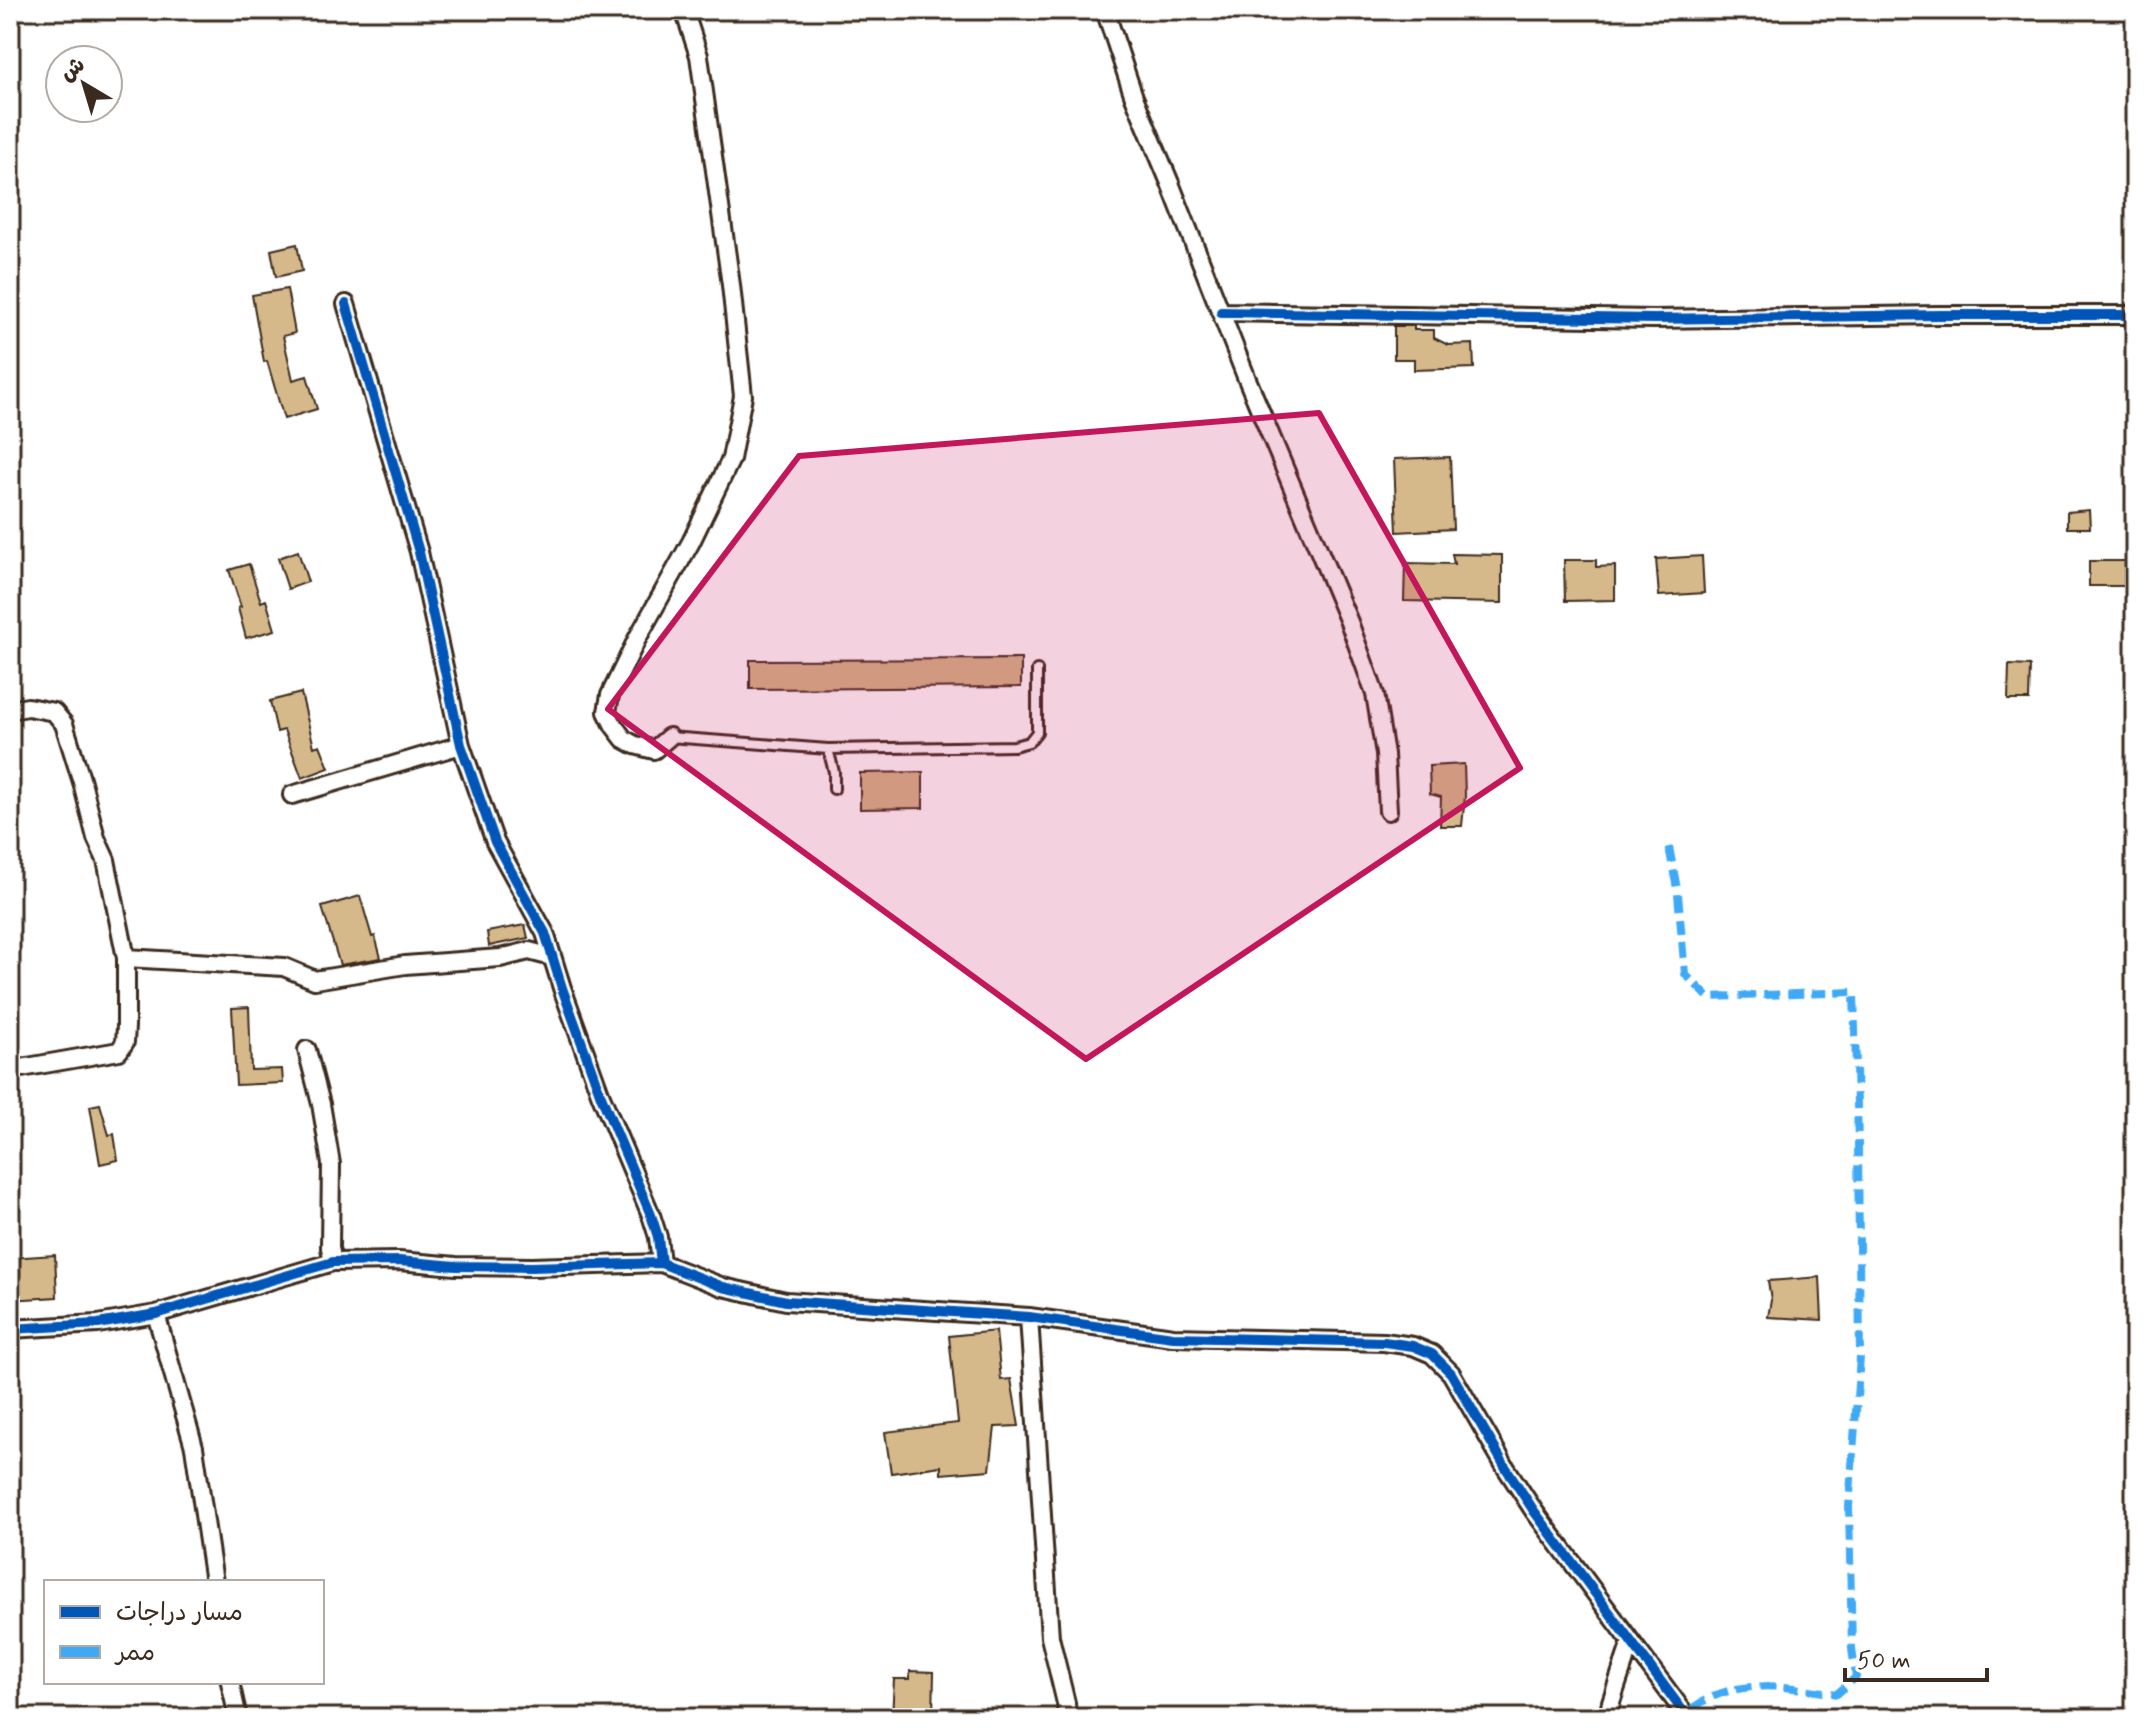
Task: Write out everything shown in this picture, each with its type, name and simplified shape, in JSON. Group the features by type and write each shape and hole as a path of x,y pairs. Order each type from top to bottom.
{"street":[{"path":"669,737 654,750 624,739 607,712 610,695 731,459 743,396 699,56 684,10"},
{"path":"1105,10 1134,97 1349,622 1375,694 1385,754 1388,811"},
{"path":"346,304 419,552 461,745 495,842 545,933 601,1096 651,1215 661,1263"},
{"path":"1221,312 1654,319 2135,315"},
{"path":"10,710 28,707 54,712 64,724 96,838 106,860 126,958 125,1042 119,1051 10,1070"},
{"path":"292,795 461,745"},
{"path":"126,958 284,967 315,980 405,965 500,958 529,951 552,957"},
{"path":"307,1050 321,1104 331,1164 330,1248 333,1262"},
{"path":"10,1329 98,1324 156,1314 333,1262 399,1261 456,1266 532,1267 661,1263 723,1287 786,1301 1029,1317 1173,1337 1384,1342 1413,1346 1432,1354 1451,1373 1534,1511 1688,1718"},
{"path":"156,1314 194,1447 214,1580"},
{"path":"1029,1317 1050,1637 1067,1718"},
{"path":"1608,1718 1631,1642"},
{"path":"230,1684 238,1718"}],"lane":[{"path":"669,737 828,749 1014,746 1029,742 1037,732 1037,670"},
{"path":"828,749 834,772 834,789"}],"highlighted area":[{"path":"1319,413 1520,768 1086,1059 608,709 799,456"}],"building":[{"path":"297,244 302,271 276,277 271,250"},
{"path":"287,289 295,333 283,336 293,380 307,376 317,409 284,419 267,361 264,362 252,295"},
{"path":"1394,326 1434,330 1434,338 1448,345 1473,344 1474,368 1414,370 1414,359 1394,359"},
{"path":"1450,457 1453,529 1397,532 1394,459"},
{"path":"2089,510 2090,528 2067,528 2067,512"},
{"path":"298,551 308,582 288,589 278,558"},
{"path":"1452,554 1502,555 1502,603 1404,601 1405,563 1454,564"},
{"path":"1702,556 1704,593 1659,596 1656,559"},
{"path":"1564,560 1596,560 1596,567 1615,566 1615,600 1565,601"},
{"path":"2089,561 2127,561 2126,586 2089,586"},
{"path":"249,564 261,602 266,600 275,630 246,638 238,608 241,607 229,570"},
{"path":"1021,659 1021,687 750,689 750,660"},
{"path":"2009,665 2030,666 2029,700 2008,700"},
{"path":"301,693 314,747 320,745 329,768 302,778 284,730 277,732 270,701"},
{"path":"1464,764 1462,826 1440,826 1441,797 1430,794 1429,766"},
{"path":"923,772 923,808 860,809 860,773"},
{"path":"360,896 381,958 340,965 322,907"},
{"path":"525,925 528,938 489,946 487,932"},
{"path":"249,1007 251,1070 282,1069 283,1083 236,1085 232,1008"},
{"path":"100,1104 109,1135 114,1134 118,1160 100,1164 90,1106"},
{"path":"55,1255 57,1297 10,1300 10,1258"},
{"path":"1820,1277 1822,1320 1768,1317 1771,1300 1768,1281"},
{"path":"996,1331 1001,1380 1011,1379 1019,1426 995,1427 990,1470 941,1474 941,1466 891,1473 885,1432 958,1423 949,1336"},
{"path":"910,1671 934,1672 933,1718 892,1718 894,1679 910,1679"}],"marked path":[{"path":"1669,847 1678,894 1685,974 1708,997 1854,992 1858,1143 1860,1357 1849,1507 1852,1649 1856,1677 1837,1694 1774,1686 1727,1691 1684,1714"}],"cycle path":[{"path":"346,304 419,552 461,745 495,842 545,933 601,1096 651,1215 661,1263"},
{"path":"1221,312 1654,319 2135,315"},
{"path":"10,1329 98,1324 156,1314 333,1262 399,1261 456,1266 532,1267 661,1263 723,1287 786,1301 1029,1317 1173,1337 1384,1342 1413,1346 1432,1354 1451,1373 1534,1511 1688,1718"}]}
